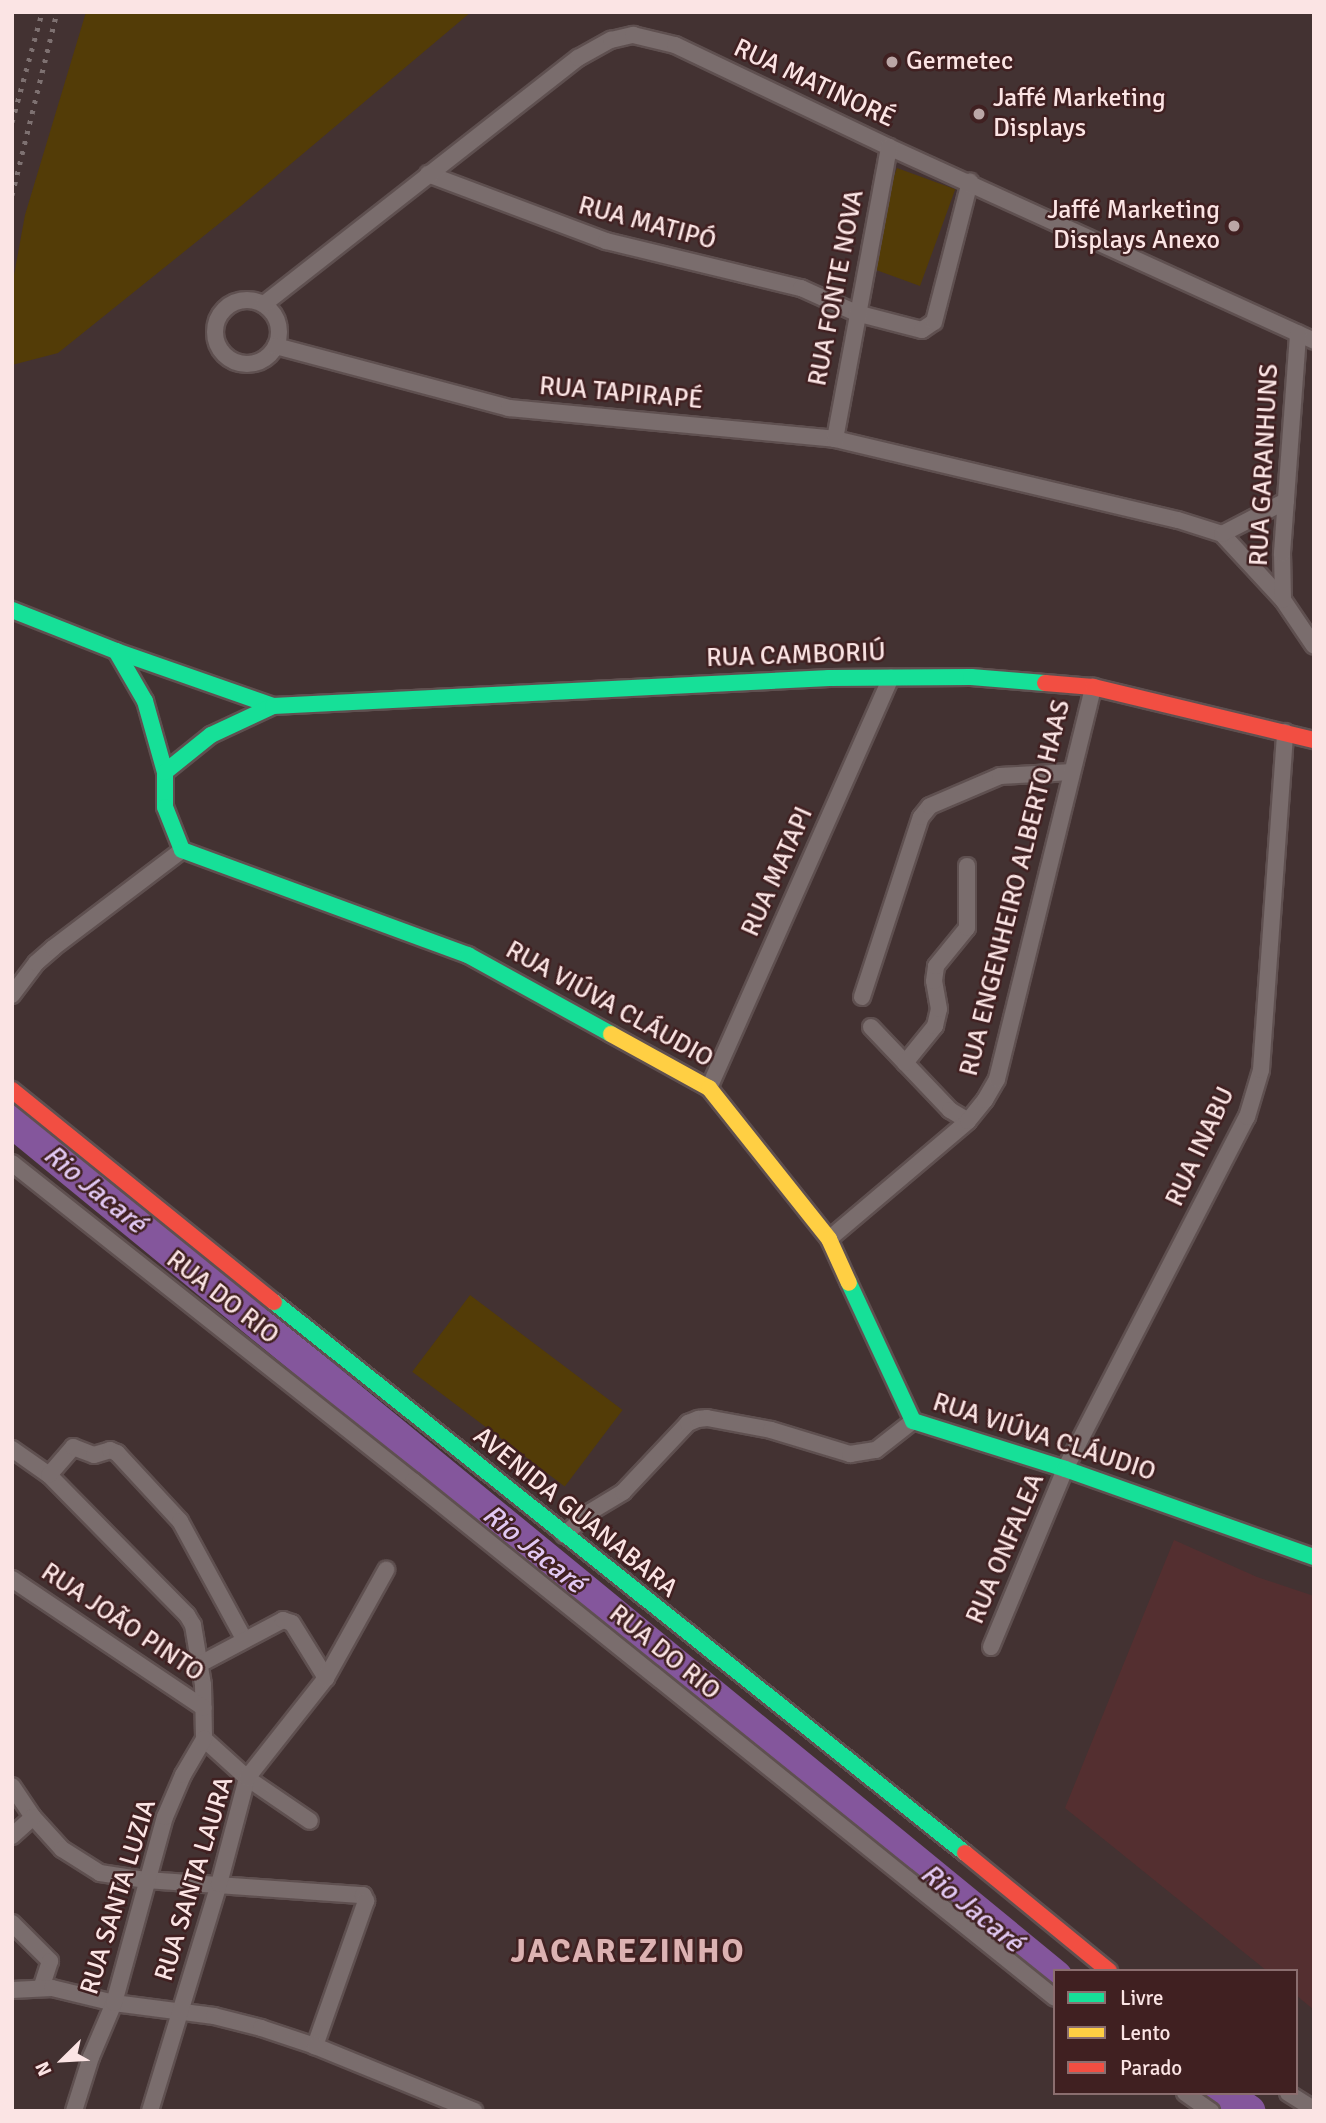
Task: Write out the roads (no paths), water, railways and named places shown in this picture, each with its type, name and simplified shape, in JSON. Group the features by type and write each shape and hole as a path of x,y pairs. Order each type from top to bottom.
{"street":[{"name":"RUA MATINORÉ","path":"264,304 578,58 611,40 633,35 675,45 889,147 1314,341"},
{"name":"RUA FONTE NOVA","path":"835,439 856,313 889,147"},
{"name":"RUA MATIPÓ","path":"428,174 606,241 801,288 856,313 915,330 928,327 934,322 970,182"},
{"path":"249,299 264,304 271,311 279,328 276,346 266,358 251,364 236,363 223,354 215,341 215,325 222,311 234,302 249,299"},
{"name":"RUA GARANHUNS","path":"1283,600 1286,501 1298,334"},
{"name":"RUA TAPIRAPÉ","path":"276,346 509,408 835,439 1131,506 1222,534"},
{"path":"1286,501 1222,534 1283,600 1314,646"},
{"path":"12,610 116,651 145,701 165,772 165,807 182,850 53,948 36,963 12,995"},
{"name":"RUA CAMBORIÚ","path":"116,651 273,706"},
{"name":"RUA MATAPI","path":"709,1088 891,677"},
{"name":"RUA CAMBORIÚ","path":"165,772 211,734 273,706 748,680 971,677 1093,687 1314,740"},
{"name":"RUA ENGENHEIRO ALBERTO HAAS","path":"829,1239 968,1121 997,1079 1093,687"},
{"name":"RUA INABU","path":"1065,1469 1250,1106 1261,1070 1285,733"},
{"path":"862,997 921,817 930,806 1000,776 1072,772"},
{"name":"RUA VIÚVA CLÁUDIO","path":"182,850 468,955 709,1088 829,1239 913,1420 1065,1469 1314,1557"},
{"path":"905,1063 936,1026 939,1009 934,981 936,967 967,928 967,866"},
{"path":"871,1027 950,1110 968,1121"},
{"name":"AVENIDA GUANABARA","path":"12,1090 1107,1969"},
{"name":"RUA DO RIO","path":"12,1163 413,1481 1053,1996"},
{"path":"564,1535 590,1513 624,1492 688,1423 698,1419 707,1418 771,1430 849,1454 876,1450 913,1420"},
{"path":"49,1475 72,1447 94,1455 110,1450 117,1453 180,1521 244,1639"},
{"path":"12,1449 49,1475 187,1615 193,1625 200,1664 204,1739 247,1778 310,1821"},
{"name":"RUA ONFALEA","path":"991,1647 1065,1469"},
{"name":"RUA SANTA LAURA","path":"150,2111 219,1884 247,1778 326,1678 386,1570"},
{"name":"RUA JOÃO PINTO","path":"12,1579 204,1708"},
{"path":"200,1664 244,1639 288,1621 326,1678"},
{"name":"RUA SANTA LUZIA","path":"74,2111 91,2057 114,2003 146,1880 183,1775 204,1739"},
{"path":"12,1786 33,1817 62,1849 100,1873 146,1880 363,1895 366,1901 315,2046"},
{"path":"12,1836 33,1817"},
{"path":"12,1923 50,1961 41,1987"},
{"path":"12,1990 41,1987 114,2003 180,2011 249,2025 315,2046 474,2111"},
{"path":"1188,2095 1211,2111"},
{"path":"1291,2095 1314,2109"}],"waterway":[{"name":"Rio Jacaré","path":"12,1121 1053,1974"},
{"name":"Rio Jacaré","path":"1225,2095 1249,2111"}],"railway":[{"path":"12,122 42,12"},
{"path":"12,195 57,12"}],"place":[{"name":"Germetec","path":"892,62"},
{"name":"Jaffé Marketing Displays","path":"979,114"},
{"name":"Jaffé Marketing Displays Anexo","path":"1234,226"}],"district":[{"name":"JACAREZINHO","path":"628,1952"}]}
